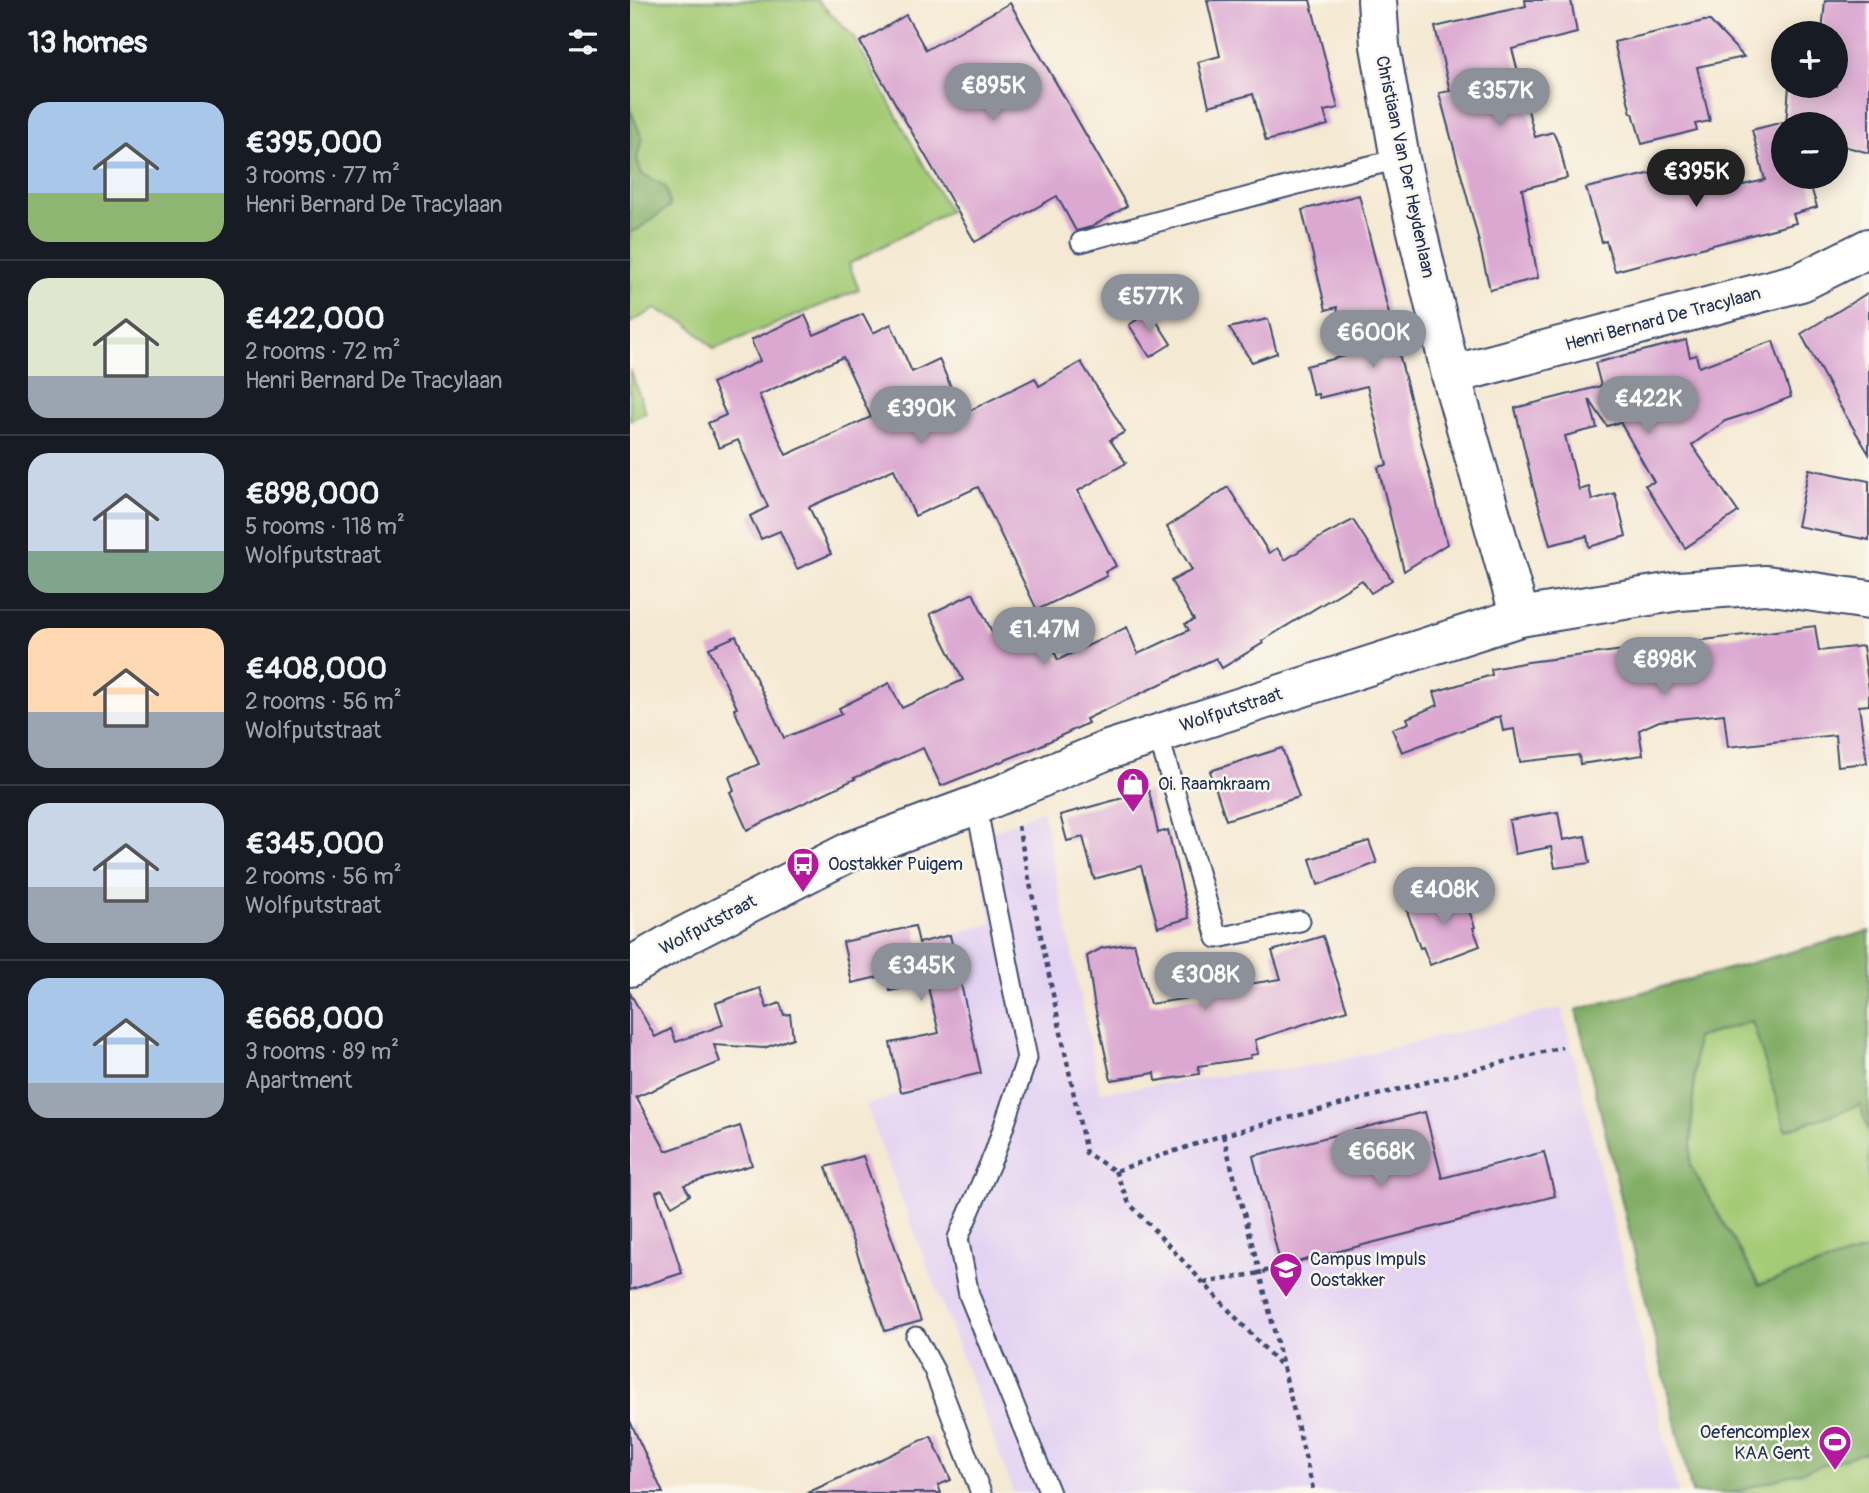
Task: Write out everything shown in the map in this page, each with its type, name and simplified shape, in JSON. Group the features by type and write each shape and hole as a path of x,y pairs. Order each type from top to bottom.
{"street":[{"name":"Christiaan Van Der Heydenlaan","path":"1377,0 1380,46 1400,159 1451,375 1520,617"},
{"name":"Henri Bernard De Tracylaan","path":"1451,375 1801,282 1869,248"},
{"name":"Wolfputstraat","path":"630,967 680,938 851,851 976,805 1105,751 1520,617 1679,591 1766,586 1869,600"}],"lane":[{"path":"1081,242 1400,159"},
{"path":"1158,734 1217,938 1300,921"},
{"path":"976,805 1027,1058 995,1152 958,1238 969,1295 1050,1493"},
{"path":"916,1337 934,1370 982,1493"}],"path":[{"path":"1010,790 1086,1153 1115,1171 1129,1203 1282,1367"},
{"path":"1115,1171 1223,1135 1562,1047"},
{"path":"1223,1135 1314,1493"},
{"path":"1203,1283 1260,1273 1278,1267"}],"shaded area":[{"name":"Campus Impuls Oostakker","path":"1043,810 1100,1092 1318,1065 1562,1008 1678,1493 1014,1493 866,1105 924,1086 981,1073 950,935 993,923 972,841"}],"green space":[{"path":"630,0 817,0 853,36 949,211 849,264 859,290 714,349 687,323 655,309 630,323 630,232 637,230 666,187 641,173 637,158 642,138 630,109"},
{"path":"630,109 642,138 637,158 641,173 666,187 670,206 637,230 630,232"},
{"path":"630,369 646,413 630,420"},
{"path":"1869,931 1869,1132 1860,1105 1786,1130 1752,1021 1696,1038 1690,1165 1759,1285 1869,1249 1869,1451 1732,1493 1692,1493 1576,1010"},
{"path":"1753,1021 1786,1130 1860,1105 1869,1132 1869,1249 1759,1285 1690,1165 1696,1038"},
{"name":"Oefencomplex KAA Gent","path":"1869,1451 1869,1493 1732,1493"}],"building":[{"path":"1207,0 1310,0 1338,108 1324,111 1328,125 1266,141 1253,94 1209,106 1198,62 1220,56"},
{"path":"1525,0 1571,0 1577,33 1512,49 1535,137 1553,132 1567,178 1522,189 1538,278 1490,290 1439,93 1450,91 1435,27 1526,6"},
{"path":"1825,0 1869,0 1869,153 1848,147 1848,112 1787,112 1788,98 1848,98 1848,21 1823,21"},
{"path":"1010,3 1127,206 1091,227 1076,231 1057,196 975,242 860,42 906,15 926,50"},
{"path":"1710,21 1744,57 1697,67 1710,121 1695,124 1697,130 1642,144 1631,113 1614,42"},
{"path":"1771,125 1771,189 1812,189 1817,207 1793,214 1796,223 1615,271 1606,241 1602,242 1586,188 1671,169 1677,191 1711,182 1713,192 1765,180 1752,130"},
{"path":"1359,195 1447,544 1404,571 1378,467 1387,465 1367,386 1319,398 1318,394 1313,395 1306,366 1349,355 1337,307 1326,310 1302,210"},
{"path":"1869,292 1869,454 1801,334"},
{"path":"1150,311 1171,344 1150,357 1129,325"},
{"path":"863,314 873,333 891,324 912,372 939,359 958,404 964,401 969,411 1035,378 1039,386 1081,362 1125,432 1110,440 1126,463 1078,491 1116,566 1105,572 1107,576 1037,610 978,487 915,516 894,469 809,507 831,554 797,569 780,531 761,539 750,516 768,507 738,440 719,448 708,423 726,415 712,383 760,361 751,340 805,315 814,335","holes":["843,357 871,417 786,455 759,395"]},
{"path":"1268,319 1277,353 1252,362 1229,328"},
{"path":"1686,340 1690,357 1696,355 1699,367 1773,341 1791,397 1725,421 1692,445 1738,512 1685,548 1645,485 1654,482 1620,422 1607,426 1589,399 1597,428 1565,436 1579,490 1589,487 1592,500 1615,493 1626,536 1589,547 1587,536 1550,545 1515,408 1601,386 1595,363"},
{"path":"1809,469 1869,481 1869,540 1797,526"},
{"path":"1228,487 1269,553 1277,548 1285,560 1353,520 1392,580 1371,593 1362,580 1222,668 1216,658 1086,719 1088,723 1035,748 941,786 923,748 747,830 730,792 734,790 729,777 759,764 709,648 736,636 784,738 842,714 839,708 889,683 902,708 963,680 930,614 973,593 993,634 1036,613 1058,660 1127,627 1138,654 1189,630 1185,624 1194,620 1171,581 1192,570 1167,527"},
{"path":"1815,626 1819,651 1863,646 1869,705 1859,706 1867,763 1838,766 1835,735 1728,747 1724,714 1659,721 1639,730 1643,755 1580,764 1579,755 1520,762 1514,729 1503,731 1500,716 1402,752 1392,729 1409,723 1407,718 1438,705 1434,692 1492,675 1491,669"},
{"path":"1282,748 1299,797 1226,820 1210,771"},
{"path":"1149,791 1158,833 1168,830 1189,918 1158,927 1141,866 1094,879 1083,837 1067,841 1060,815"},
{"path":"1558,812 1563,840 1585,836 1590,863 1555,868 1551,847 1515,854 1509,820"},
{"path":"1369,841 1377,863 1318,885 1310,859"},
{"path":"1461,889 1480,946 1430,965 1423,947 1420,948 1406,908"},
{"path":"915,926 919,943 950,935 981,1073 901,1092 890,1043 939,1033 927,983 890,991 887,975 852,983 843,942"},
{"path":"1323,936 1347,1010 1255,1040 1258,1054 1250,1055 1251,1058 1198,1066 1199,1074 1156,1081 1155,1073 1111,1080 1087,956 1102,948 1134,943 1150,1004 1222,993 1221,988 1281,979 1272,951"},
{"path":"760,988 767,1008 780,1003 784,1015 790,1014 793,1038 764,1048 714,1045 720,1062 636,1097 666,1151 740,1126 752,1165 684,1185 690,1195 672,1206 662,1190 656,1192 682,1273 630,1290 630,993 655,1037 671,1029 676,1042 723,1025 716,1003"},
{"path":"1425,1112 1442,1178 1544,1152 1555,1196 1281,1266 1253,1156"},
{"path":"863,1156 921,1321 885,1331 826,1167"},
{"path":"630,1421 663,1493 630,1493"},
{"path":"931,1436 951,1480 938,1485 941,1493 807,1493"}],"place":[{"name":"Oi. Raamkraam","path":"1133,814"},
{"name":"Oostakker Puigem","path":"803,894"},
{"name":"Campus Impuls Oostakker","path":"1286,1299"},
{"name":"Oefencomplex KAA Gent","path":"1835,1472"}]}
